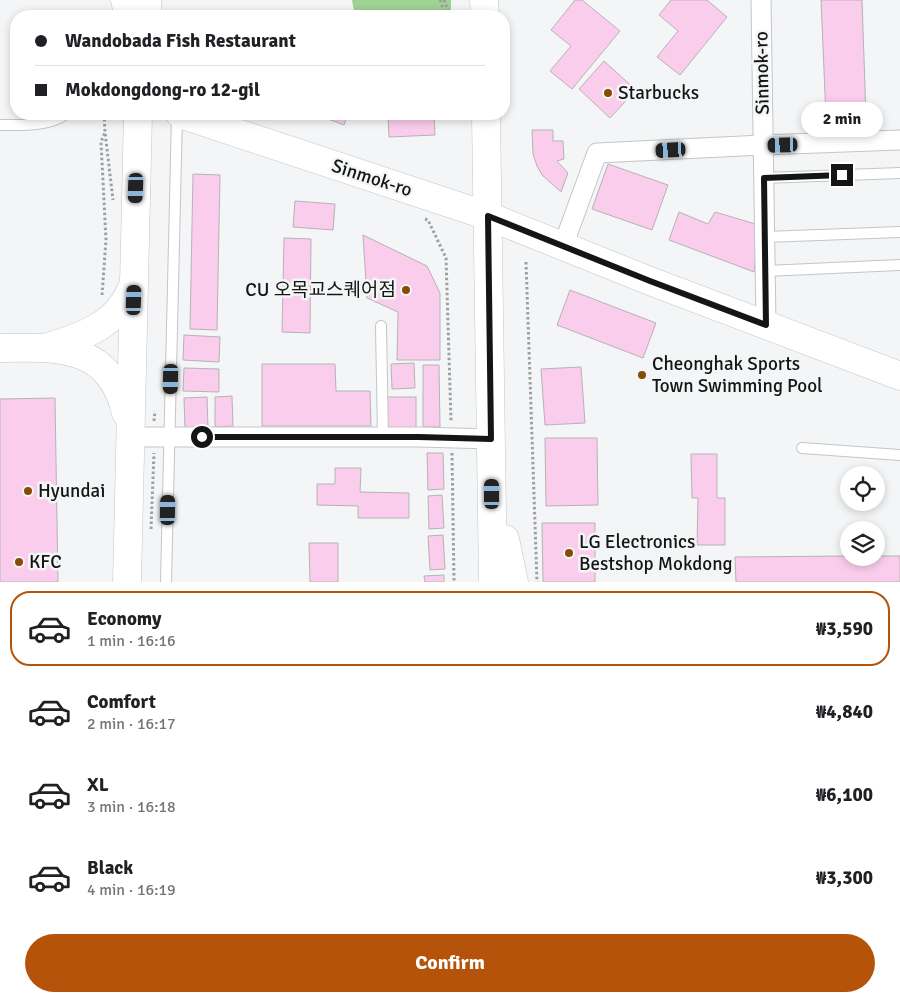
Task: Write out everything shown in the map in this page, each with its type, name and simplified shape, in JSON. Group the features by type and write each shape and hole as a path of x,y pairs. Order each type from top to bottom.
{"main road":[{"path":"127,582 146,443 134,281 138,120"},
{"name":"Sinmok-ro","path":"203,120 488,216 650,281 900,376"},
{"path":"486,120 493,582"},
{"path":"46,348 71,340 101,326 112,318 128,297 134,281"},
{"path":"0,348 65,350 96,362 114,381 126,412 146,443"},
{"path":"478,582 492,476"},
{"path":"492,476 514,582"}],"street":[{"name":"Sinmok-ro","path":"761,0 766,325"},
{"path":"563,246 597,153 900,140"},
{"path":"146,443 383,437 491,439"}],"lane":[{"path":"0,125 45,124 54,120"},
{"path":"166,582 146,443 187,120"},
{"path":"764,178 900,173"},
{"path":"765,237 900,232"},
{"path":"765,271 900,265"},
{"path":"381,326 383,437"},
{"path":"802,448 900,455"}],"path":[{"path":"440,0 446,10 444,0"},
{"path":"104,120 114,203"},
{"path":"102,296 106,240 101,142 105,132"},
{"path":"428,220 446,258 452,438 454,582"},
{"path":"526,262 537,582"},
{"path":"151,534 146,443 155,412"}],"green space":[{"path":"352,0 451,0 451,10 354,10"}],"building":[{"path":"575,0 582,0 620,31 572,89 550,71 571,46 551,30"},
{"path":"671,0 707,0 727,17 680,75 657,57 678,31 659,15"},
{"path":"821,0 862,0 866,116 826,117"},
{"path":"604,61 636,90 610,118 579,89"},
{"path":"331,120 346,120 344,125"},
{"path":"388,120 434,120 435,135 389,137"},
{"path":"532,130 553,130 553,141 563,141 564,159 557,161 568,173 561,192 542,175 537,166 533,154"},
{"path":"608,164 668,185 652,230 592,209"},
{"path":"193,174 220,175 217,330 190,329"},
{"path":"295,201 335,204 333,230 293,227"},
{"path":"679,212 708,224 715,212 759,225 754,272 669,240"},
{"path":"363,235 427,266 440,293 440,360 397,360 398,312 367,298"},
{"path":"284,238 311,239 310,333 282,332"},
{"path":"570,290 656,323 643,358 557,325"},
{"path":"184,335 220,337 219,362 183,360"},
{"path":"414,363 415,388 392,389 391,364"},
{"path":"262,364 335,364 336,391 370,391 371,426 262,426"},
{"path":"423,365 439,365 440,427 423,427"},
{"path":"581,367 585,423 545,425 541,369"},
{"path":"184,368 219,369 219,392 183,391"},
{"path":"232,396 233,426 215,427 215,397"},
{"path":"207,397 208,428 185,429 184,398"},
{"path":"387,397 416,397 416,428 387,428"},
{"name":"Hyundai","path":"55,398 58,582 0,582 0,399"},
{"path":"545,438 597,438 598,505 546,506"},
{"path":"427,453 443,453 444,489 428,490"},
{"path":"691,454 717,454 717,498 725,498 725,545 697,545 698,498 692,498"},
{"path":"335,468 361,468 360,492 409,493 409,518 358,518 358,506 317,505 317,484 335,484"},
{"path":"442,495 444,528 429,529 428,496"},
{"name":"LG Electronics Bestshop Mokdong","path":"542,523 595,523 595,582 543,582"},
{"path":"443,535 445,569 430,570 428,536"},
{"path":"309,543 338,543 338,582 310,582"},
{"path":"840,556 840,566 885,566 885,556 900,556 900,582 736,582 735,557"},
{"path":"444,575 444,582 425,582 424,576"}],"place":[{"name":"Starbucks","path":"608,93"},
{"name":"CU 오목교스퀘어점","path":"406,290"},
{"name":"Cheonghak Sports Town Swimming Pool","path":"642,375"},
{"name":"Hyundai","path":"28,491"},
{"name":"LG Electronics Bestshop Mokdong","path":"569,553"},
{"name":"KFC","path":"19,562"}],"route":[{"path":"202,437 419,437 491,439 488,216 766,325 764,178 842,175"}]}
